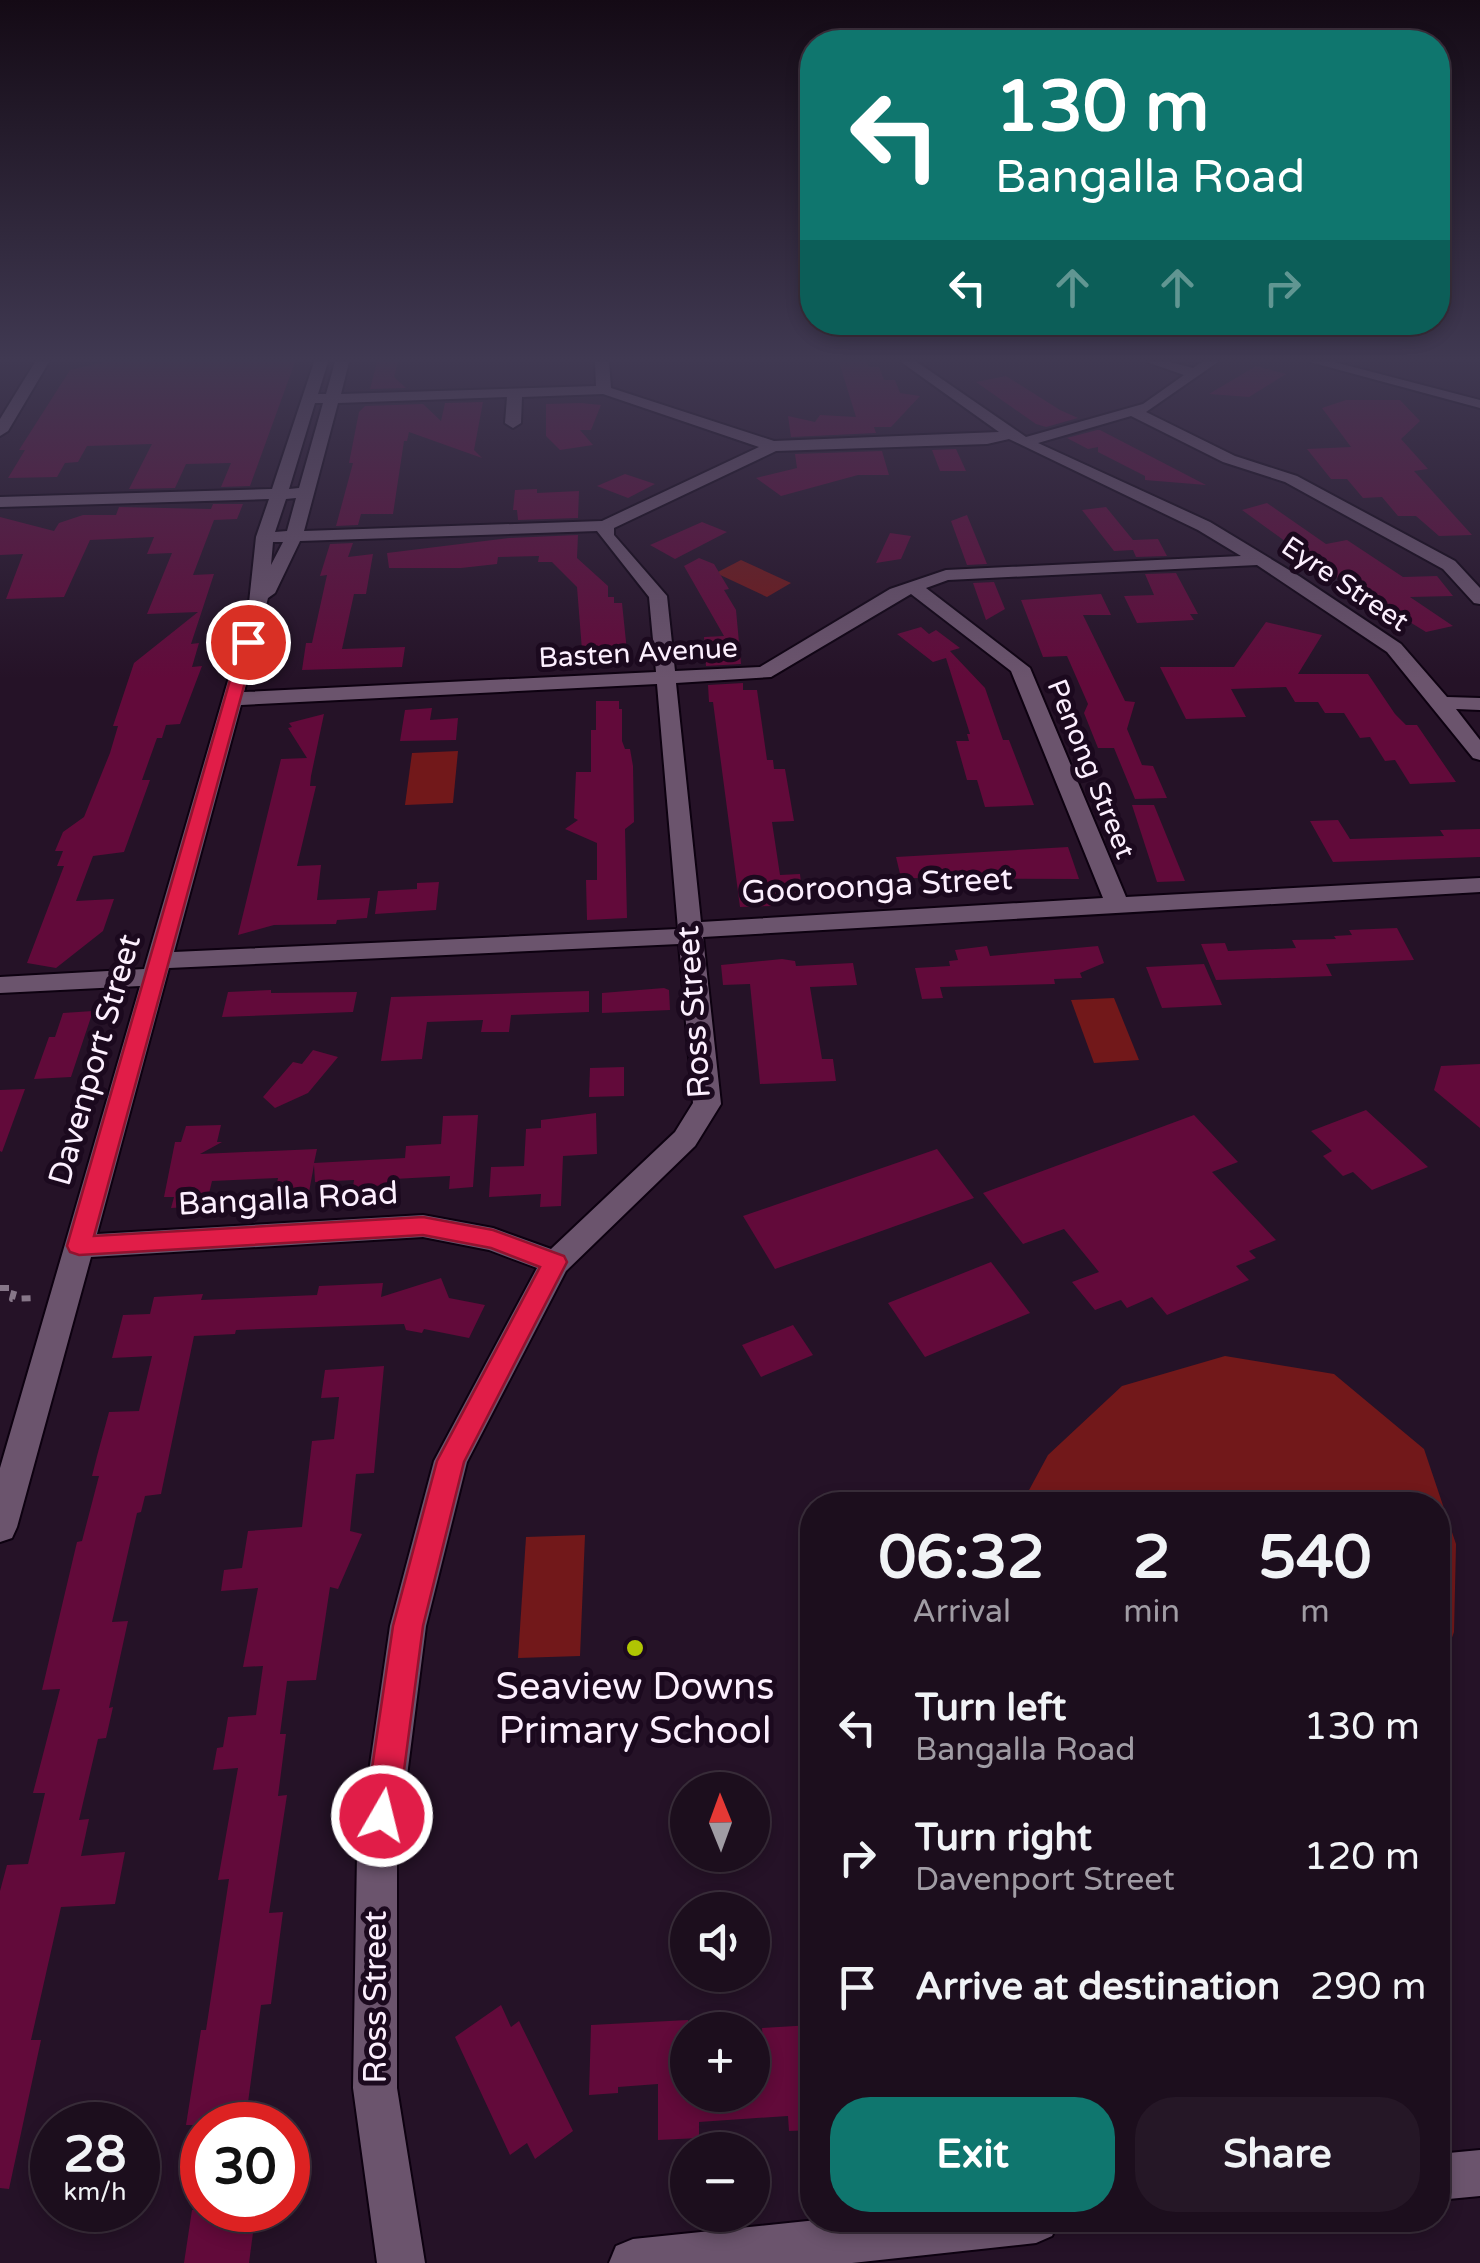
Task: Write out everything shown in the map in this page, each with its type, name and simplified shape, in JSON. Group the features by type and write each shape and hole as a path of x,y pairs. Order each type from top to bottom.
{"street":[{"path":"256,612 265,537 288,468"},
{"path":"256,612 294,536 313,468"},
{"path":"265,537 606,526 727,468"},
{"name":"Eyre Street","path":"1081,468 1181,514 1260,560 1394,648 1480,754"},
{"path":"1257,468 1291,479 1449,565 1480,599"},
{"path":"0,502 306,492"},
{"name":"Ross Street","path":"402,2263 375,2088 376,1854 408,1626 451,1461 555,1262 685,1139 707,1104 658,596 606,536 606,526"},
{"name":"Basten Avenue","path":"233,700 764,674 912,586 946,575 1260,560"},
{"name":"Penong Street","path":"912,586 1020,668 1118,906"},
{"name":"Davenport Street","path":"0,1527 256,612"},
{"path":"1441,704 1480,704"},
{"name":"Gooroonga Street","path":"0,985 156,969 672,938 711,926 1480,885"},
{"name":"Bangalla Road","path":"79,1246 423,1226 493,1240 555,1262"},
{"path":"1450,2176 1480,2172"},
{"path":"633,2263 924,2232"}],"path":[{"path":"0,1288 15,1288 12,1299 65,1296"}],"shaded area":[{"path":"741,560 791,583 767,597 716,573"},
{"path":"458,751 453,803 405,805 412,753"},
{"path":"1114,998 1139,1060 1094,1063 1071,1000"},
{"path":"1225,1356 1334,1374 1424,1449 1438,1492 1028,1492 1048,1455 1122,1386"},
{"path":"1450,1526 1456,1544 1454,1632 1450,1643"},
{"path":"585,1535 580,1656 518,1658 526,1537"}],"building":[{"path":"14,468 62,468 57,477 8,478"},
{"path":"140,468 184,468 175,488 129,489"},
{"path":"229,468 257,468 250,486 221,487"},
{"path":"352,468 400,468 393,514 361,514 358,525 336,526"},
{"path":"797,468 887,468 889,475 858,475 781,496 756,478"},
{"path":"939,468 964,468 966,471 940,471"},
{"path":"1129,468 1172,468 1206,485 1145,480 1145,476"},
{"path":"1322,468 1427,468 1414,471 1472,535 1439,536 1416,516 1398,516 1382,497 1363,498 1347,479 1331,479"},
{"path":"625,474 655,484 628,498 597,486"},
{"path":"537,489 537,493 579,491 578,518 518,520 517,510 513,510 515,490"},
{"path":"1267,503 1326,544 1347,540 1403,577 1437,576 1453,596 1410,597 1453,626 1426,632 1325,570 1242,510"},
{"path":"213,504 243,504 237,519 214,520 193,575 214,574 191,644 199,643 192,667 202,666 180,724 166,725 162,738 157,738 142,780 150,780 124,852 93,856 76,901 114,899 103,931 56,968 27,963 64,866 57,866 63,851 55,851 63,832 84,817 110,753 118,726 113,726 134,663 198,612 147,614 172,553 147,554 154,537 90,540 64,597 6,599 23,554 0,555 0,517 54,531 59,523 83,515 116,515 119,507 211,509"},
{"path":"1106,507 1133,540 1158,539 1167,556 1136,557 1133,550 1114,551 1082,510"},
{"path":"967,515 987,564 967,565 951,521"},
{"path":"702,522 727,532 675,559 650,545"},
{"path":"890,533 911,536 901,559 876,563"},
{"path":"578,535 577,558 608,586 608,597 614,597 614,603 622,603 628,661 583,663 577,587 552,562 538,562 539,556 498,557 497,564 461,568 389,568 387,553 509,538"},
{"path":"353,543 348,557 373,554 366,594 354,594 342,649 405,647 402,667 302,670 306,643 312,643 327,575 320,576 330,544"},
{"path":"699,558 714,564 729,589 724,590 736,610 741,664 706,666 704,637 724,636 684,566"},
{"path":"1176,573 1198,614 1190,614 1194,620 1137,623 1124,596 1154,595 1145,574"},
{"path":"994,582 1005,609 986,620 973,583"},
{"path":"1101,594 1111,615 1083,615 1125,701 1135,702 1127,729 1142,765 1153,766 1167,798 1135,799 1114,748 1098,748 1084,713 1088,704 1067,656 1043,657 1021,600"},
{"path":"1266,622 1322,635 1298,674 1368,674 1395,714 1406,725 1417,725 1456,782 1410,784 1395,760 1385,761 1370,737 1360,738 1344,713 1325,713 1318,702 1295,702 1286,687 1231,689 1246,717 1186,719 1160,667 1234,667"},
{"path":"921,627 929,634 936,630 960,648 950,651 985,688 1003,740 1009,740 1034,805 985,807 977,780 967,780 956,741 969,741 970,734 946,658 933,662 897,634"},
{"path":"743,683 743,690 757,690 767,760 773,760 774,769 785,769 794,821 772,822 780,875 800,874 803,900 772,900 773,906 740,907 708,685"},
{"path":"596,701 619,701 622,741 625,749 630,749 633,766 634,822 625,829 627,918 587,920 586,880 597,880 597,843 565,829 578,820 574,818 576,772 591,772"},
{"path":"432,708 430,720 458,718 456,740 400,741 405,710"},
{"path":"324,714 311,776 310,786 316,786 297,866 321,865 317,900 370,898 367,918 337,920 336,924 274,925 238,935 281,759 307,758 288,728 292,727 289,723"},
{"path":"1132,805 1154,805 1185,881 1157,882"},
{"path":"1338,820 1350,839 1444,836 1440,830 1480,829 1480,857 1333,862 1310,821"},
{"path":"1068,847 1079,879 901,878 896,857"},
{"path":"439,882 436,910 375,914 378,891 417,889 417,883"},
{"path":"1397,928 1414,960 1326,964 1332,976 1216,980 1201,944 1225,943 1228,951 1296,948 1292,940 1336,939 1334,936 1352,935 1349,930"},
{"path":"987,946 990,956 1098,946 1104,963 1080,973 1082,978 1054,979 1055,984 940,987 943,998 922,999 915,968 950,966 949,961 958,960 955,950"},
{"path":"795,961 796,966 853,963 857,985 810,987 822,1059 833,1059 836,1081 760,1084 750,984 723,985 721,965"},
{"path":"1204,964 1222,1005 1162,1008 1146,967"},
{"path":"669,990 670,1010 602,1013 602,993"},
{"path":"589,991 589,1012 511,1015 509,1032 481,1032 483,1020 427,1022 422,1059 381,1061 391,997"},
{"path":"228,992 357,992 353,1012 222,1017"},
{"path":"93,1011 71,1077 34,1079 49,1037 55,1037 63,1013"},
{"path":"313,1050 338,1057 308,1093 275,1108 263,1097 293,1062 302,1064"},
{"path":"1480,1064 1480,1128 1434,1090 1441,1066"},
{"path":"624,1067 624,1096 589,1097 590,1068"},
{"path":"25,1089 2,1152 0,1090"},
{"path":"1366,1110 1428,1167 1372,1190 1353,1172 1343,1176 1323,1156 1332,1151 1311,1131"},
{"path":"596,1113 597,1154 563,1156 561,1206 540,1207 541,1194 489,1197 491,1167 524,1166 526,1129 541,1128 541,1120"},
{"path":"478,1115 473,1187 449,1189 450,1176 394,1179 393,1185 353,1187 354,1180 315,1182 314,1165 309,1192 275,1193 278,1178 212,1181 206,1206 171,1208 174,1197 164,1197 175,1142 181,1142 186,1126 221,1125 217,1142 222,1142 200,1154 317,1149 314,1163 405,1158 406,1146 441,1144 443,1116"},
{"path":"1194,1115 1238,1162 1212,1172 1276,1240 1249,1251 1256,1258 1236,1266 1249,1280 1167,1315 1152,1297 1127,1308 1121,1300 1095,1310 1072,1282 1099,1272 1064,1229 1023,1244 983,1193"},
{"path":"937,1149 974,1198 775,1269 743,1216"},
{"path":"991,1262 1030,1313 925,1357 888,1303"},
{"path":"441,1278 449,1298 485,1305 469,1338 424,1329 422,1333 406,1330 404,1324 236,1330 235,1334 194,1336 161,1494 145,1496 141,1512 137,1513 112,1622 128,1621 109,1708 113,1707 106,1738 98,1739 79,1820 89,1819 81,1856 125,1852 115,1904 61,1907 31,2040 41,2040 9,2189 0,2188 0,1891 7,1865 28,1864 45,1793 33,1793 60,1689 42,1690 77,1542 82,1541 99,1476 92,1476 109,1412 139,1411 152,1356 112,1358 123,1315 150,1314 154,1297 203,1294 201,1300 317,1295 319,1286 383,1283 381,1297"},
{"path":"793,1325 813,1355 761,1377 742,1345"},
{"path":"384,1366 374,1473 356,1474 350,1531 362,1534 338,1589 330,1587 316,1680 287,1681 280,1734 286,1734 278,1796 287,1795 269,1913 283,1912 271,2004 261,2005 248,2102 190,2102 201,2030 206,2030 229,1879 218,1880 238,1768 213,1770 217,1748 223,1747 228,1717 256,1715 263,1666 243,1667 258,1588 221,1591 224,1570 242,1568 248,1531 302,1527 312,1441 334,1439 339,1397 321,1398 325,1370"},
{"path":"501,2005 511,2027 519,2021 573,2131 535,2159 527,2143 510,2155 455,2037"},
{"path":"670,2021 670,2112 770,2112 770,2028 800,2026 800,2131 789,2131 788,2116 699,2122 699,2132 670,2132 670,2139 658,2140 658,2084 618,2087 618,2093 589,2095 591,2025"},
{"path":"189,2232 253,2232 249,2263 184,2263"}],"place":[{"name":"Seaview Downs Primary School","path":"635,1648"}],"route":[{"path":"248,642 79,1246 423,1226 493,1240 555,1262 451,1461 408,1626 382,1816"}]}
